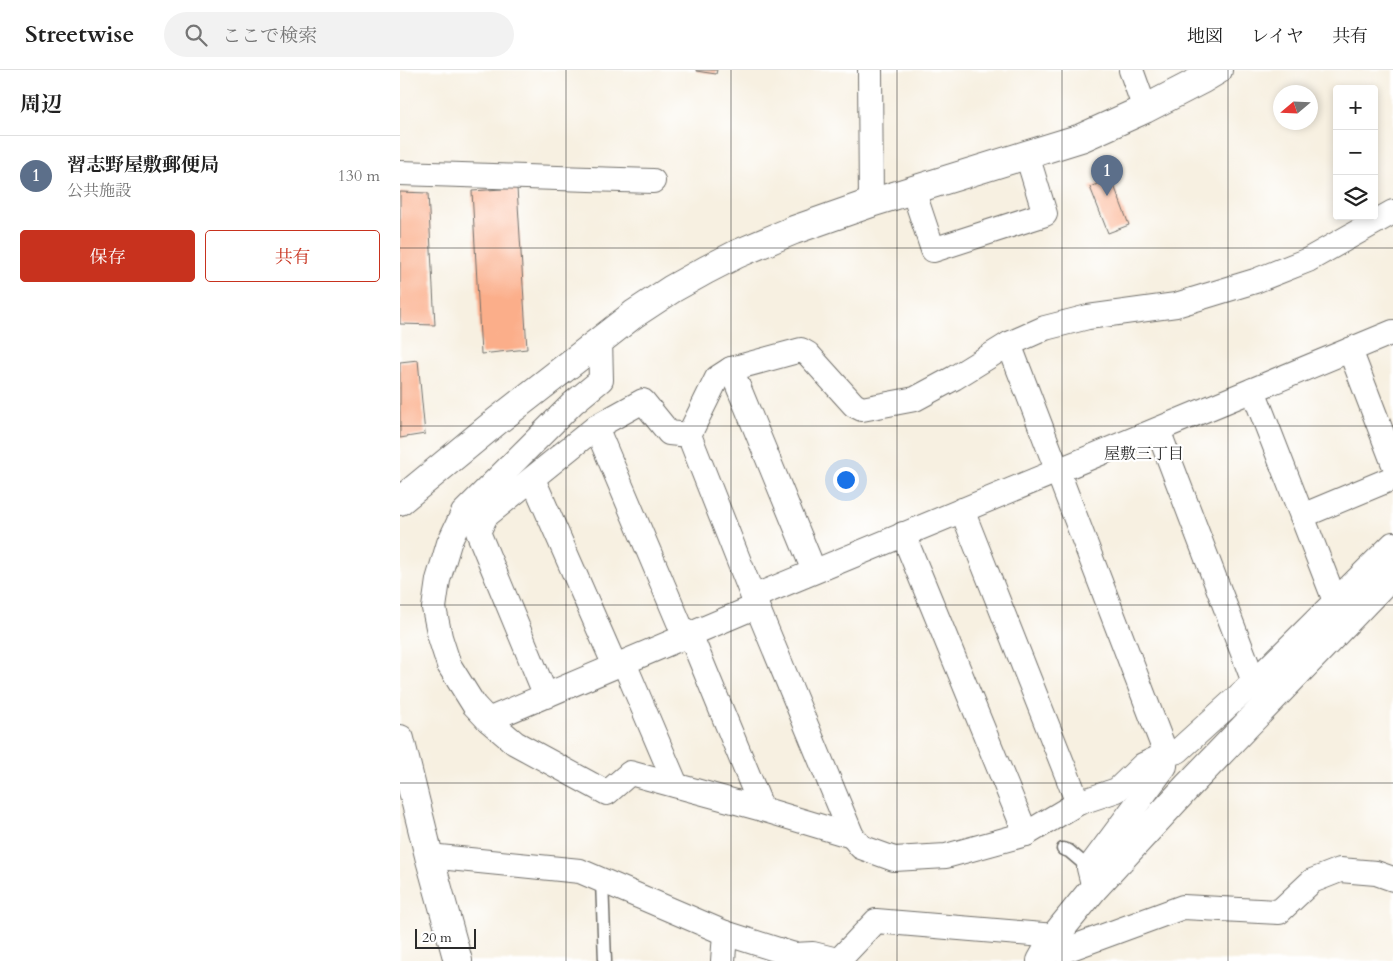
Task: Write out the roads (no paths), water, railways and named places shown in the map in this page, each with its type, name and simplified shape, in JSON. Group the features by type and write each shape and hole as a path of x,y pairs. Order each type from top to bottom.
{"street":[{"path":"870,70 871,203"},
{"path":"1131,70 1145,109"},
{"path":"400,501 497,421 634,314 672,289 736,254 794,230 871,203 1081,138 1145,109 1218,70"},
{"path":"913,190 933,250 1045,214 1027,155"},
{"path":"400,173 653,181"},
{"path":"1393,212 1308,260 1255,281 1176,305 1088,317 1044,328 1009,344 954,378 915,398 862,409 854,405 808,354 801,350 731,369 717,378 690,435 755,602 852,836 861,847 894,859 946,856 1026,834 1078,803 1117,790 1143,765 1166,754 1178,751 1254,682 1393,544"},
{"path":"488,720 687,636 814,571 1058,472 1393,332"},
{"path":"600,340 601,380 573,403 463,513 449,543 438,580 434,608 440,637 449,665 474,705 515,743 607,793 630,773 852,836"},
{"path":"1009,344 1166,754 1165,766 1091,878 1057,952"},
{"path":"1350,350 1393,462"},
{"path":"731,369 814,571"},
{"path":"1253,390 1335,602"},
{"path":"546,696 478,532 486,516 596,427 643,401 669,433 690,435"},
{"path":"596,427 762,809"},
{"path":"1158,430 1254,682"},
{"path":"1302,516 1393,478"},
{"path":"534,479 676,785"},
{"path":"962,510 1078,803"},
{"path":"903,534 1026,834"},
{"path":"1091,878 1194,779 1393,573"},
{"path":"400,739 406,791 429,856 458,961"},
{"path":"429,856 580,871 725,933 794,955 813,954 840,961 876,921 1057,952 1183,907 1279,912 1312,881 1340,870 1376,873 1393,879"},
{"path":"723,961 725,933"}],"lane":[{"path":"1063,849 1069,852 1091,878"},
{"path":"602,881 605,961"}],"place":[{"name":"習志野屋敷郵便局","path":"1107,196"}],"district":[{"name":"屋敷三丁目","path":"1144,453"}]}
